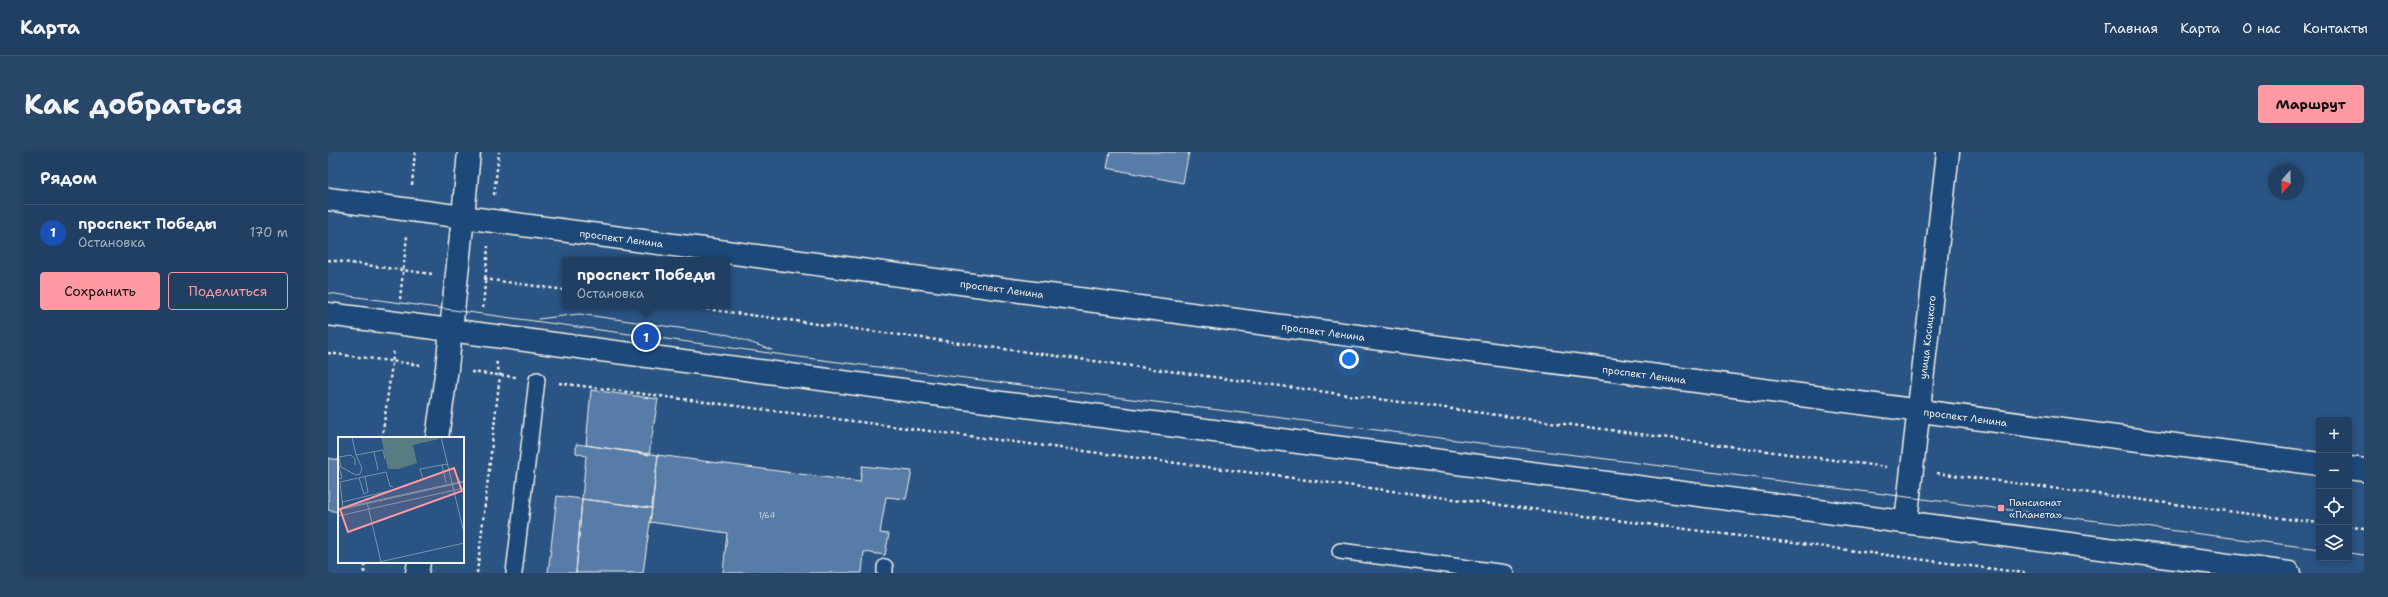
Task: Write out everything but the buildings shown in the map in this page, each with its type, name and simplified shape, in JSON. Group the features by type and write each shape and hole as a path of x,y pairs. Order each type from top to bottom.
{"street":[{"path":"437,437 447,368 469,152"},
{"name":"улица Косицкого","path":"1906,522 1948,152"},
{"name":"проспект Ленина","path":"328,199 2316,464"},
{"path":"328,314 2289,573"},
{"path":"2352,468 2364,470"},
{"path":"417,573 418,563"}],"lane":[{"path":"514,573 537,380"},
{"path":"1340,551 1506,573"}],"path":[{"path":"382,437 410,210 415,152"},
{"path":"705,309 2316,523"},
{"path":"328,353 2025,573"},
{"path":"2352,526 2364,528"},
{"path":"364,573 365,563"}],"tram line":[{"path":"328,293 791,356 2316,549"},
{"path":"538,319 579,314 729,335 772,350"},
{"path":"2352,553 2364,555"}],"place":[{"name":"проспект Победы","path":"646,337"},
{"name":"Пансионат «Планета»","path":"2001,508"}]}
